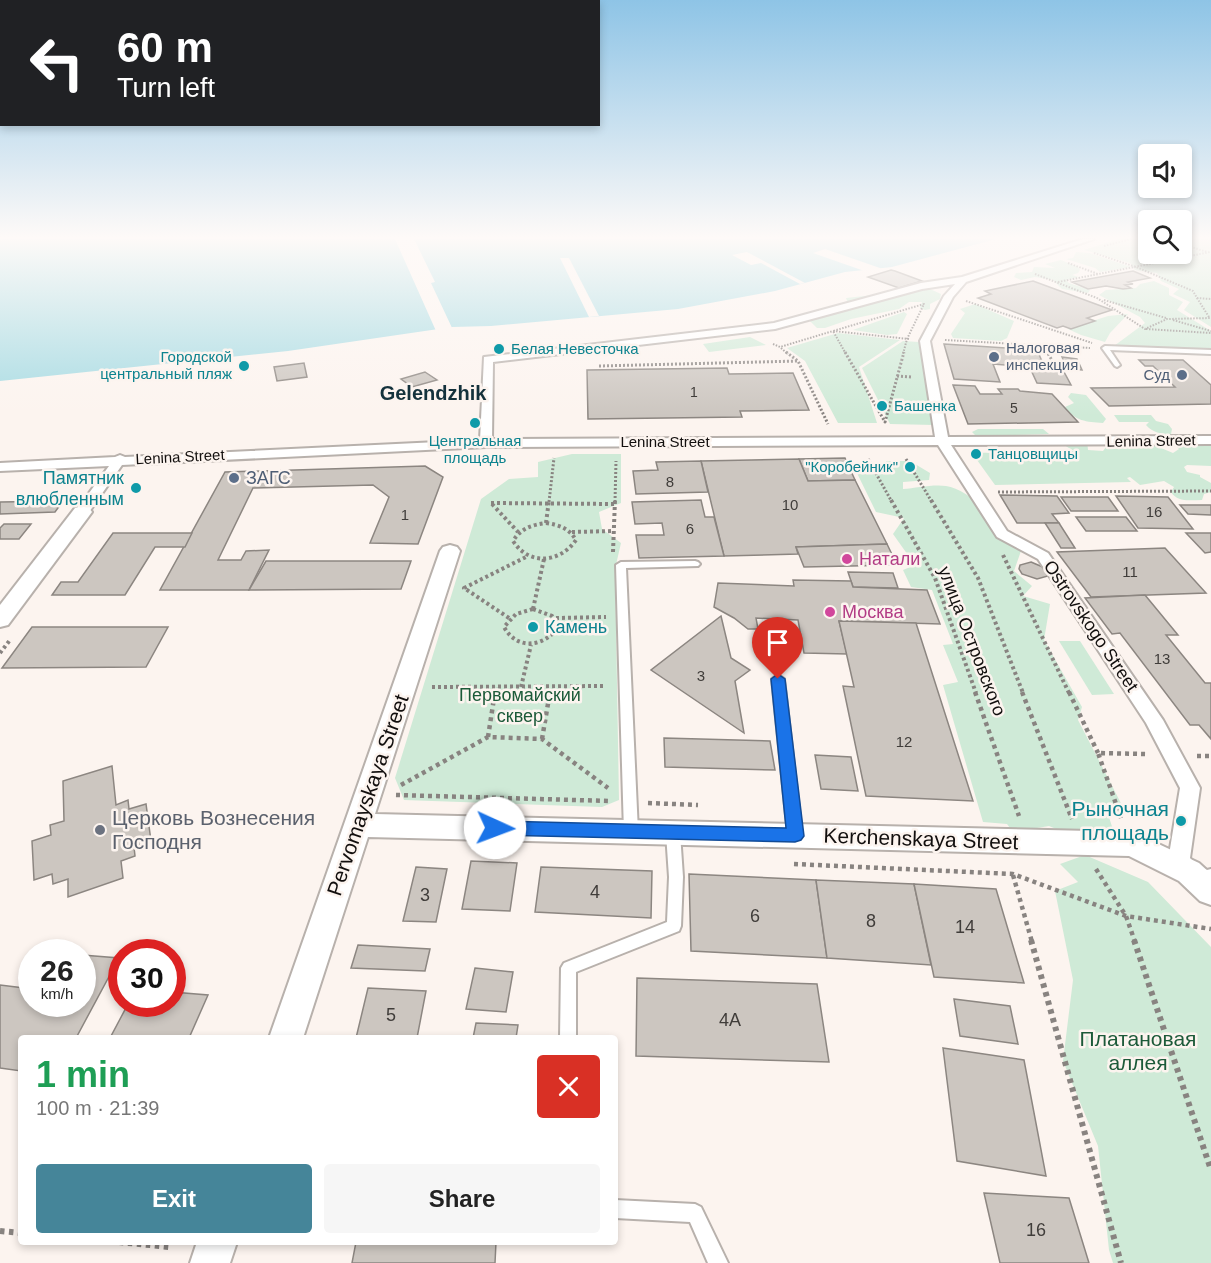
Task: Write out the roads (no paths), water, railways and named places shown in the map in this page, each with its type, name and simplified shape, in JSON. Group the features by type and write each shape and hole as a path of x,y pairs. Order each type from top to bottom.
{"street":[{"path":"486,443 488,359 775,326 877,298"},
{"name":"Ostrovskogo Street","path":"948,298 925,339 942,441 1002,534 1043,556 1154,720 1190,788 1179,861 1200,875"},
{"name":"Lenina Street","path":"0,467 120,459 486,443 891,436 942,441 1211,440"},
{"path":"0,620 120,459"},
{"name":"Pervomayskaya Street","path":"287,1035 450,551"},
{"name":"Kerchenskaya Street","path":"358,825 1133,844 1200,875"},
{"path":"1200,875 1211,892"},
{"path":"210,1263 216,1245"}],"lane":[{"path":"1117,365 1105,348 1211,352"},
{"path":"631,832 621,565 695,564"},
{"path":"778,679 795,836"},
{"path":"568,1035 569,968 674,926 676,877 673,833"},
{"path":"618,1209 695,1213 718,1263"}],"water":[{"path":"0,298 738,298 678,309 491,326 452,327 288,351 0,381"}],"place":[{"name":"Белая Невесточка","path":"499,349"},
{"name":"Налоговая инспекция","path":"994,357"},
{"name":"Городской центральный пляж","path":"244,366"},
{"name":"Суд","path":"1182,375"},
{"name":"Башенка","path":"882,406"},
{"name":"Центральная площадь","path":"475,423"},
{"name":"Танцовщицы","path":"976,454"},
{"name":"\"Коробейник\"","path":"910,467"},
{"name":"ЗАГС","path":"234,478"},
{"name":"Памятник влюбленным","path":"136,488"},
{"name":"Натали","path":"847,559"},
{"name":"Москва","path":"830,612"},
{"name":"Камень","path":"533,627"},
{"name":"Рыночная площадь","path":"1181,821"},
{"name":"Церковь Вознесения Господня","path":"100,830"}],"district":[{"name":"Gelendzhik","path":"433,393"}],"park label":[{"name":"Первомайский сквер","path":"520,705"},
{"name":"Платановая аллея","path":"1138,1051"}]}
